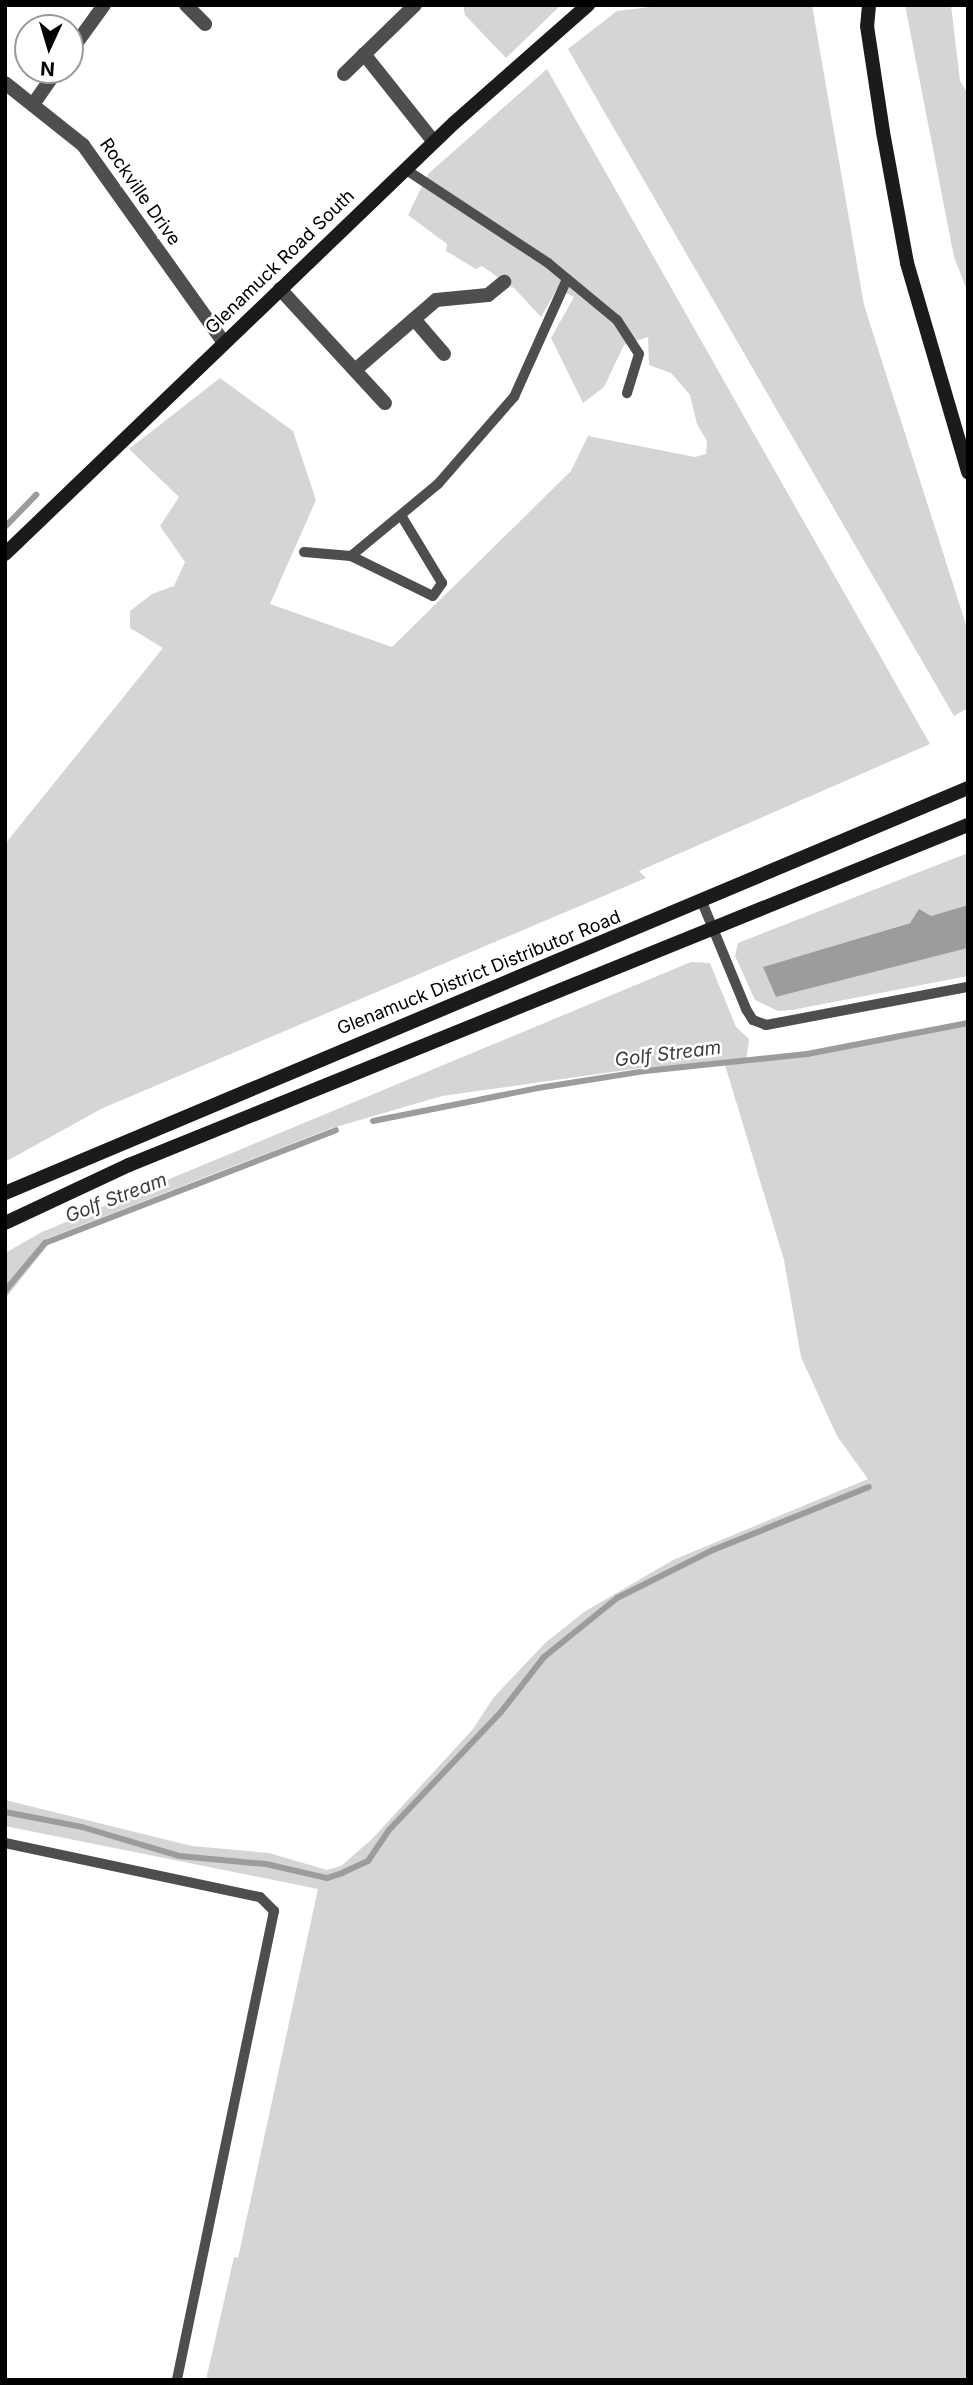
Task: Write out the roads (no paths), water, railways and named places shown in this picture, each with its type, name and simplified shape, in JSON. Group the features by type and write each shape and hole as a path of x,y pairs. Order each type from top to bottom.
{"main road":[{"name":"Glenamuck Road South","path":"5,554 405,169 588,5"},
{"path":"858,5 867,26 907,264 968,472"},
{"path":"867,26 869,5"},
{"name":"Glenamuck District Distributor Road","path":"5,1193 121,1141 702,902 968,788"},
{"path":"5,1223 129,1165 713,925 968,825"}],"street":[{"path":"84,33 104,5"},
{"path":"186,5 205,24"},
{"path":"344,74 415,5"},
{"path":"364,54 434,142"},
{"name":"Rockville Drive","path":"5,83 83,145 224,343"},
{"path":"33,103 47,84"},
{"path":"355,370 436,300 488,295 504,282"},
{"path":"280,289 385,402"},
{"path":"414,319 444,354"}],"lane":[{"path":"405,169 567,279 617,320 639,354 627,393"},
{"path":"351,556 402,517 475,445 514,397 567,279"},
{"path":"304,552 351,556 433,596 442,583 402,517"},
{"path":"702,902 746,1009 753,1020 766,1025 968,987"},
{"path":"5,1843 260,1897 274,1911 177,2380"}],"waterway":[{"path":"5,527 36,495"},
{"name":"Golf Stream","path":"373,1121 538,1088 645,1071 807,1054 968,1023"},
{"name":"Golf Stream","path":"5,1291 45,1243 336,1130"},
{"path":"5,1812 82,1827 179,1856 266,1864 327,1878 342,1873 368,1861 389,1830 501,1712 544,1657 617,1598 713,1550 869,1487"}]}
